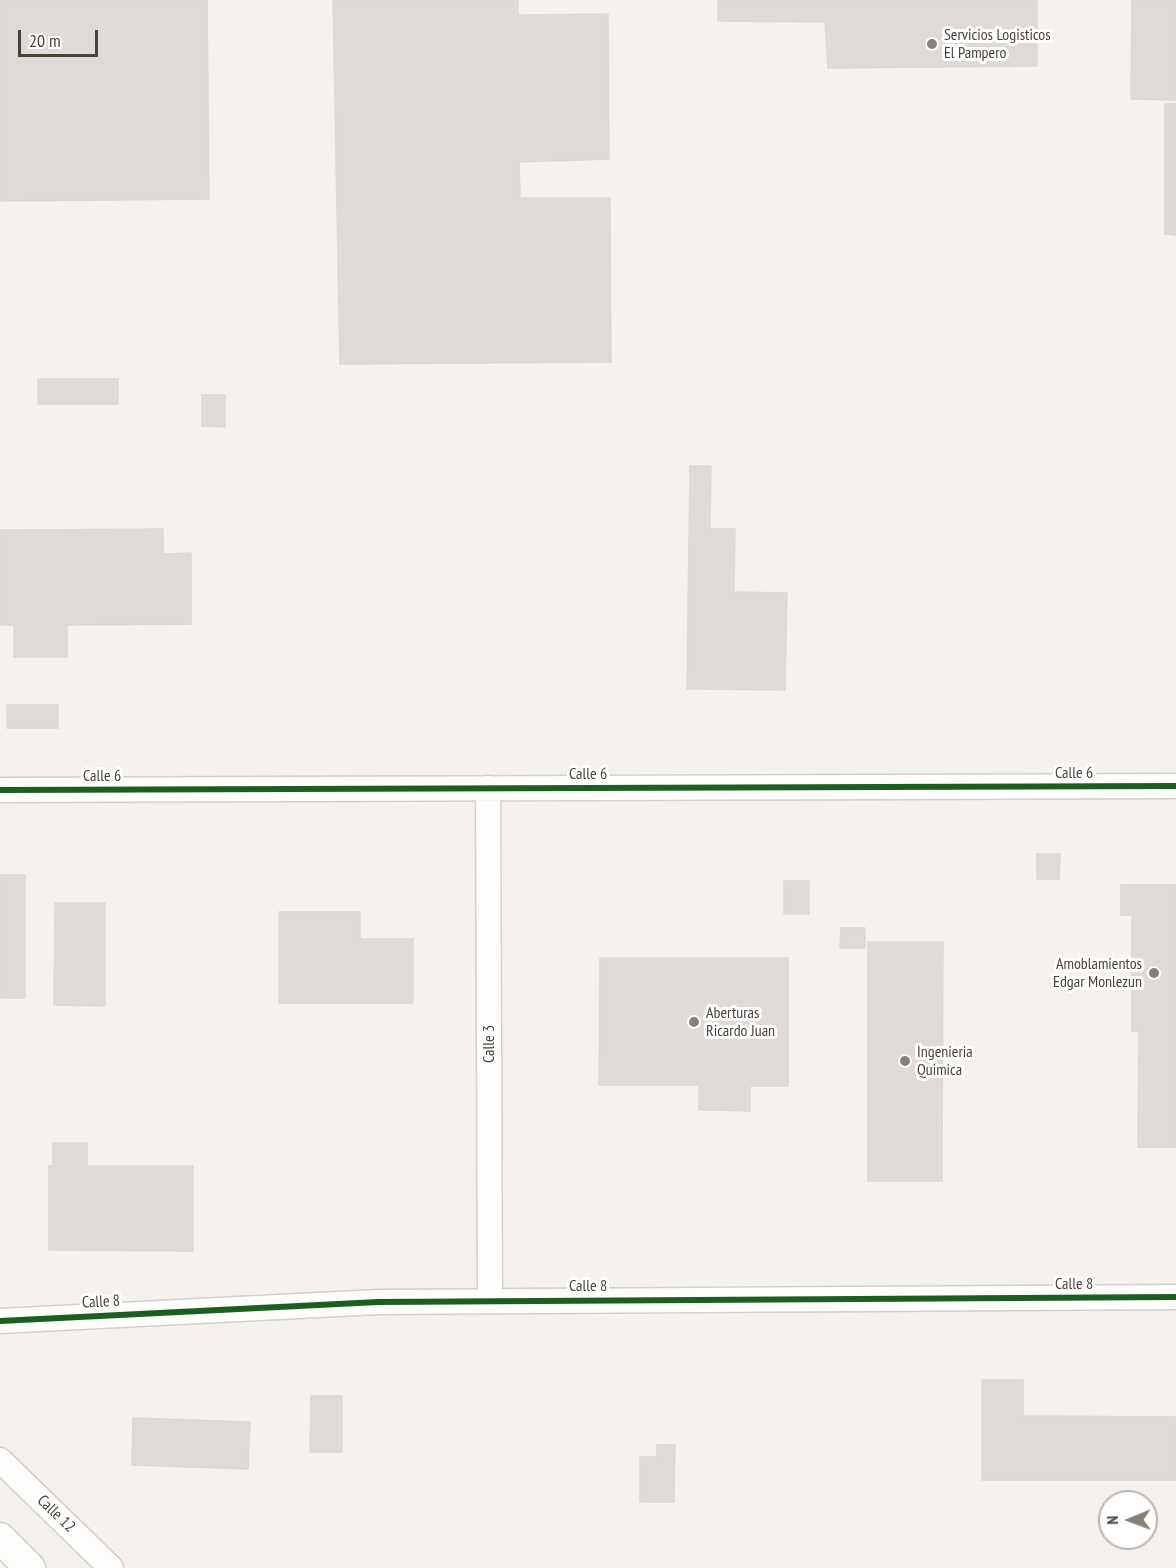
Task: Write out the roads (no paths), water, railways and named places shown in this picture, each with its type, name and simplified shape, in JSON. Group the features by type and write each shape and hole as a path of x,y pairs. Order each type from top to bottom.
{"street":[{"name":"Calle 6","path":"0,790 1176,786"},
{"name":"Calle 3","path":"488,788 490,1300"},
{"name":"Calle 8","path":"0,1321 378,1302 1176,1297"},
{"name":"Calle 12","path":"0,1460 111,1568"},
{"path":"0,1538 30,1568"}],"place":[{"name":"Servicios Logisticos El Pampero","path":"932,44"},
{"name":"Amoblamientos Edgar Monlezun","path":"1154,973"},
{"name":"Aberturas Ricardo Juan","path":"694,1022"},
{"name":"Ingenieria Quimica","path":"905,1061"}]}
